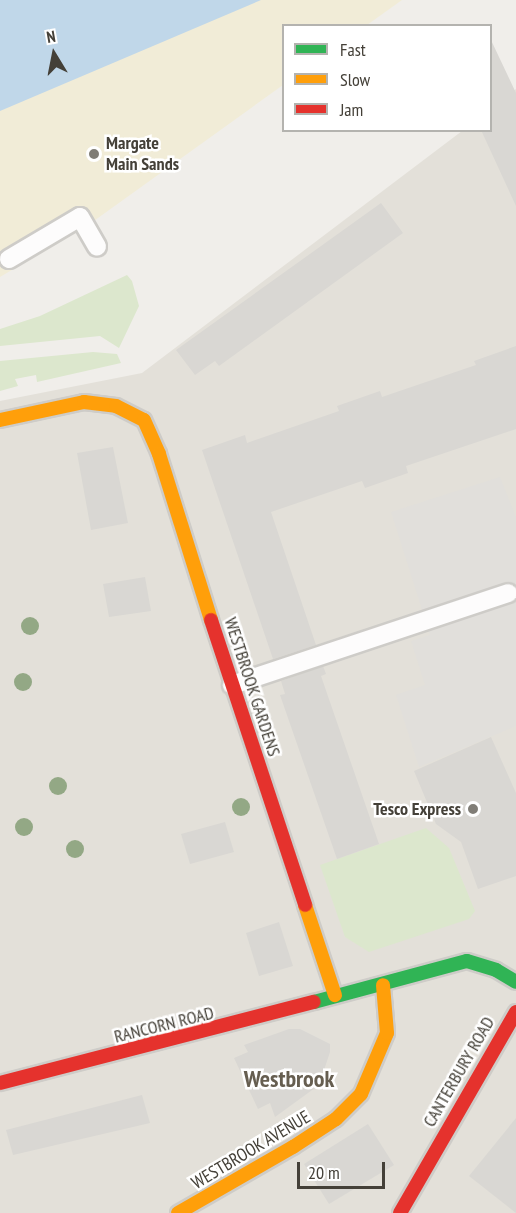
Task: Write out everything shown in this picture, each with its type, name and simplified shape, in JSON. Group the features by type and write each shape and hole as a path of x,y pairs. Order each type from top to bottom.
{"main road":[{"name":"WESTBROOK GARDENS","path":"0,420 84,402 116,406 144,420 159,454 232,686 335,995"},
{"path":"335,995 383,985 467,961 496,970 516,982"},
{"name":"WESTBROOK AVENUE","path":"178,1213 293,1147 336,1119 361,1094 387,1034 383,985"},
{"name":"RANCORN ROAD","path":"0,1083 221,1029 335,995"},
{"name":"CANTERBURY ROAD","path":"400,1213 516,1012"}],"lane":[{"path":"9,259 80,217 97,246"},
{"path":"232,686 508,593"}],"shaded area":[{"path":"516,89 516,1213 0,1213 0,401 142,373 461,132 492,132 492,108"},
{"path":"500,477 516,517 516,726 419,767 396,695 425,685 411,641 430,635 391,512"}],"green space":[{"path":"127,275 132,281 139,306 119,348 100,336 0,346 0,329 40,316"},
{"path":"93,352 117,354 121,363 37,382 36,375 15,379 18,386 0,391 0,361"},
{"path":"426,828 449,848 475,911 469,919 369,952 345,937 320,865"}],"sand":[{"name":"Margate Main Sands","path":"0,0 402,0 368,24 282,24 282,86 91,223 0,277"}],"water":[{"path":"0,0 261,0 0,111"}],"building":[{"path":"492,42 516,93 516,206 482,132 492,132"},
{"path":"381,203 403,233 219,366 215,361 195,375 176,350"},
{"path":"516,346 516,429 406,466 408,473 365,488 362,481 271,512 316,645 273,659 202,450 245,435 247,443 339,411 337,406 380,391 382,397 476,365 474,361"},
{"path":"113,447 128,523 91,530 77,453"},
{"path":"145,577 151,611 109,617 103,584"},
{"path":"323,666 326,674 321,676 379,844 337,859 280,695 285,694 281,681"},
{"name":"Tesco Express","path":"491,737 516,793 516,876 478,889 461,842 436,824 414,771"},
{"path":"225,822 234,852 190,864 181,834"},
{"path":"279,922 293,966 259,976 246,933"},
{"path":"289,1029 300,1029 330,1044 330,1052 319,1085 275,1117 270,1103 258,1109 234,1058 248,1052 244,1045"},
{"path":"142,1095 150,1123 13,1155 6,1130"},
{"path":"516,1118 516,1213 469,1176"},
{"path":"368,1124 394,1165 329,1204 304,1164"}],"traffic: fast":[{"path":"314,1002 467,961 496,970 516,982"}],"traffic: slow":[{"path":"0,420 84,402 116,406 144,420 159,454 211,620"},
{"path":"305,905 335,995"},
{"path":"178,1213 293,1147 336,1119 361,1094 387,1033 383,985"}],"traffic: jam":[{"path":"211,620 305,905"},
{"path":"0,1083 314,1002"},
{"path":"400,1213 516,1012"}],"place":[{"name":"Margate Main Sands","path":"94,154"},
{"name":"Tesco Express","path":"473,809"}],"district":[{"name":"Westbrook","path":"289,1079"}]}
